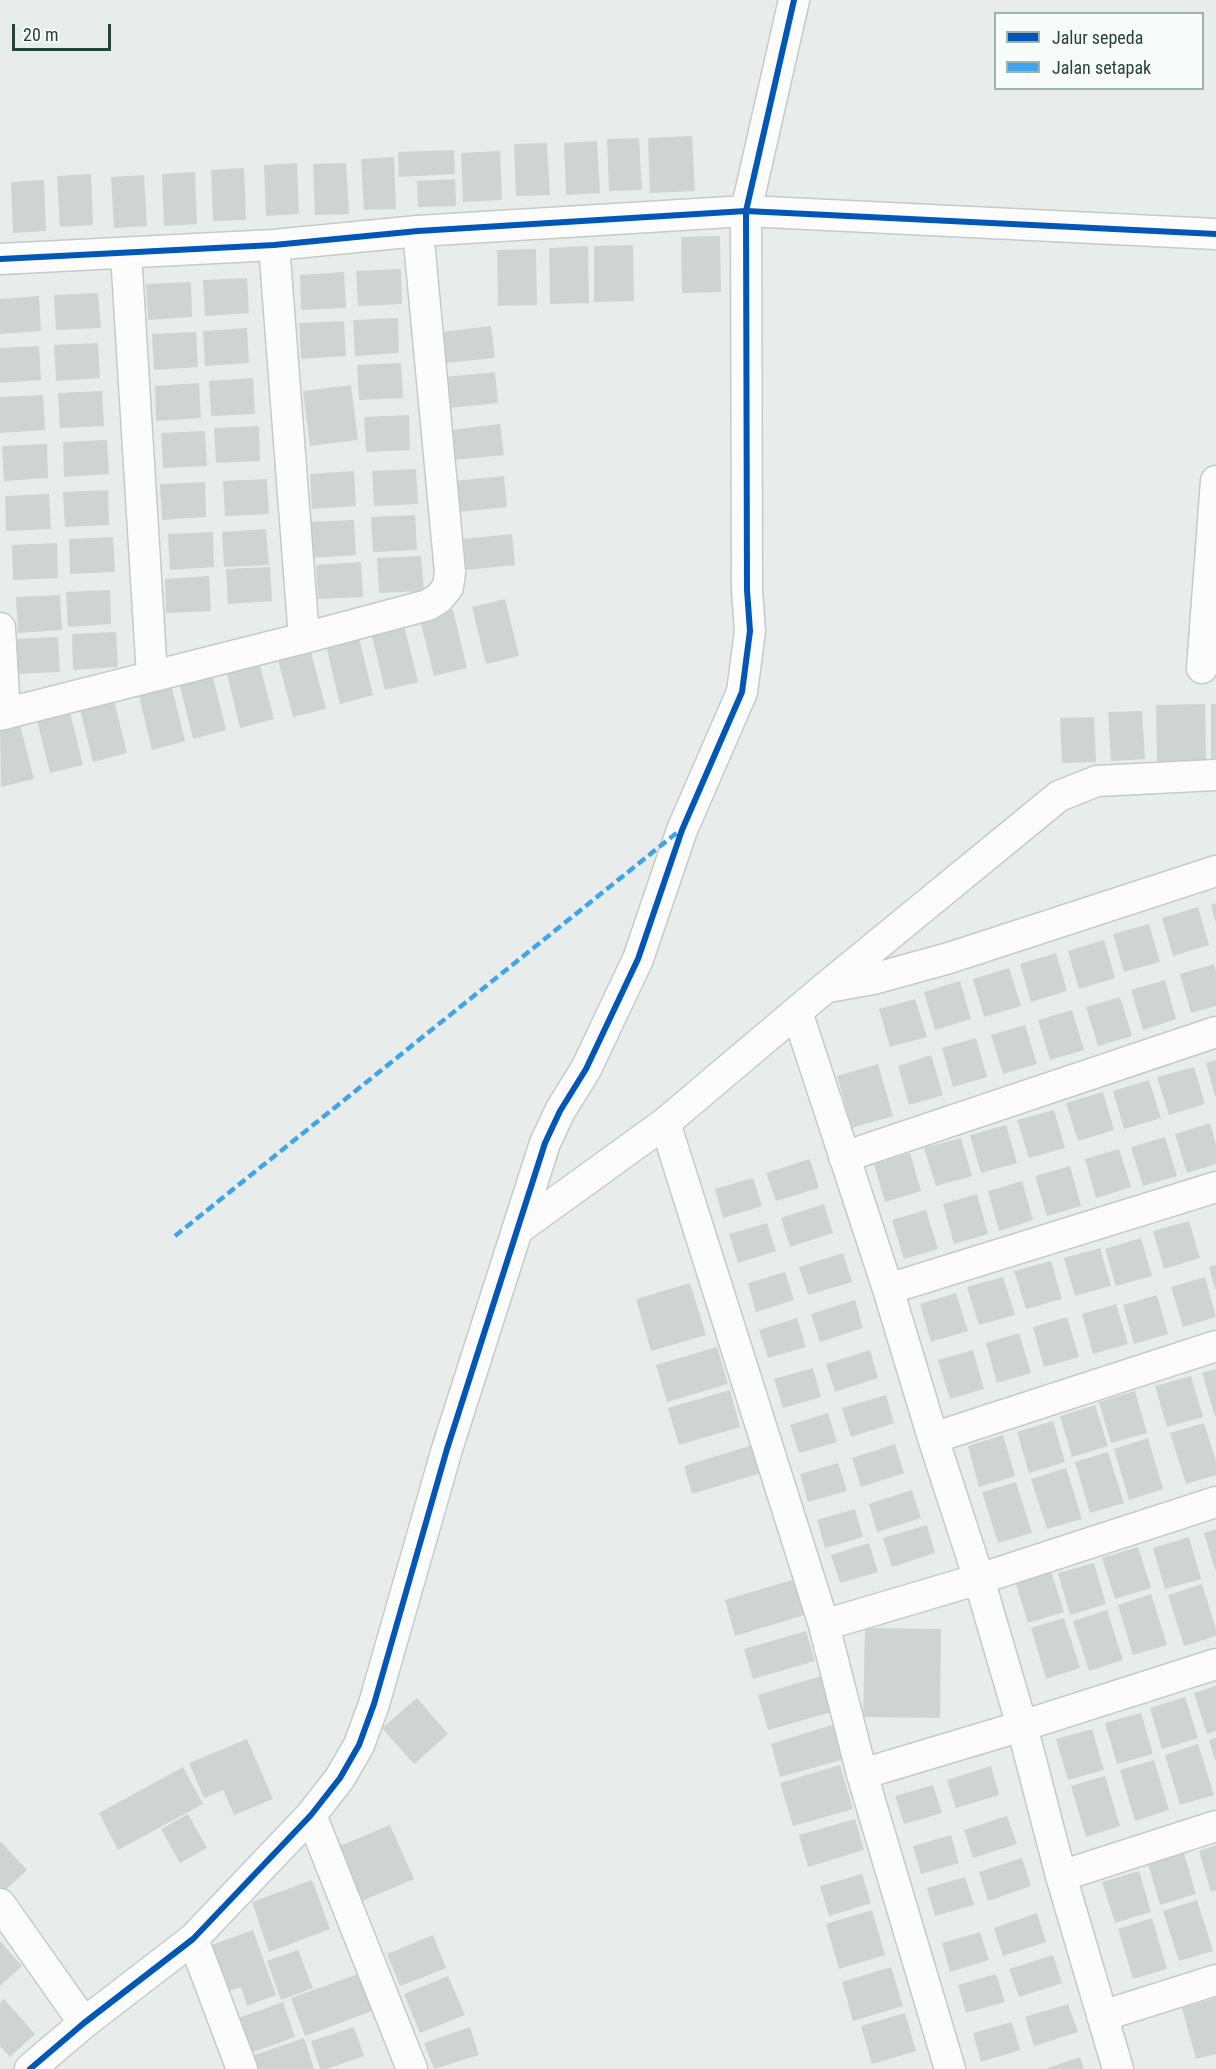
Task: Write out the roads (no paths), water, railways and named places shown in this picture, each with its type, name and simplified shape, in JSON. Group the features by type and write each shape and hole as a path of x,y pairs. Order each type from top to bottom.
{"street":[{"path":"30,2069 84,2023 193,1939 311,1815 340,1778 359,1745 374,1704 447,1449 545,1143 560,1111 586,1069 638,959 682,830 742,692 750,631 747,590 746,211 794,0"},
{"path":"0,259 274,245 418,231 746,211 1216,234"},
{"path":"0,628 3,715 304,639 428,605 439,598 448,587 450,572 418,231"},
{"path":"274,245 304,639"},
{"path":"126,253 152,676"},
{"path":"1202,668 1216,481"},
{"path":"517,1230 666,1123 826,987 1059,796 1097,781 1216,775"},
{"path":"826,987 873,979 949,958 1216,871"},
{"path":"797,1012 888,1289 978,1579 1022,1726 1061,1876 1118,2069"},
{"path":"844,1157 1216,1032"},
{"path":"666,1123 824,1624 862,1774 950,2069"},
{"path":"888,1289 1216,1187"},
{"path":"933,1438 1216,1346"},
{"path":"824,1624 978,1579 1216,1502"},
{"path":"862,1774 1216,1664"},
{"path":"311,1815 412,2069"},
{"path":"1061,1876 1216,1826"},
{"path":"0,1904 84,2023"},
{"path":"193,1939 242,2069"},
{"path":"1102,2016 1216,1980"}]}
